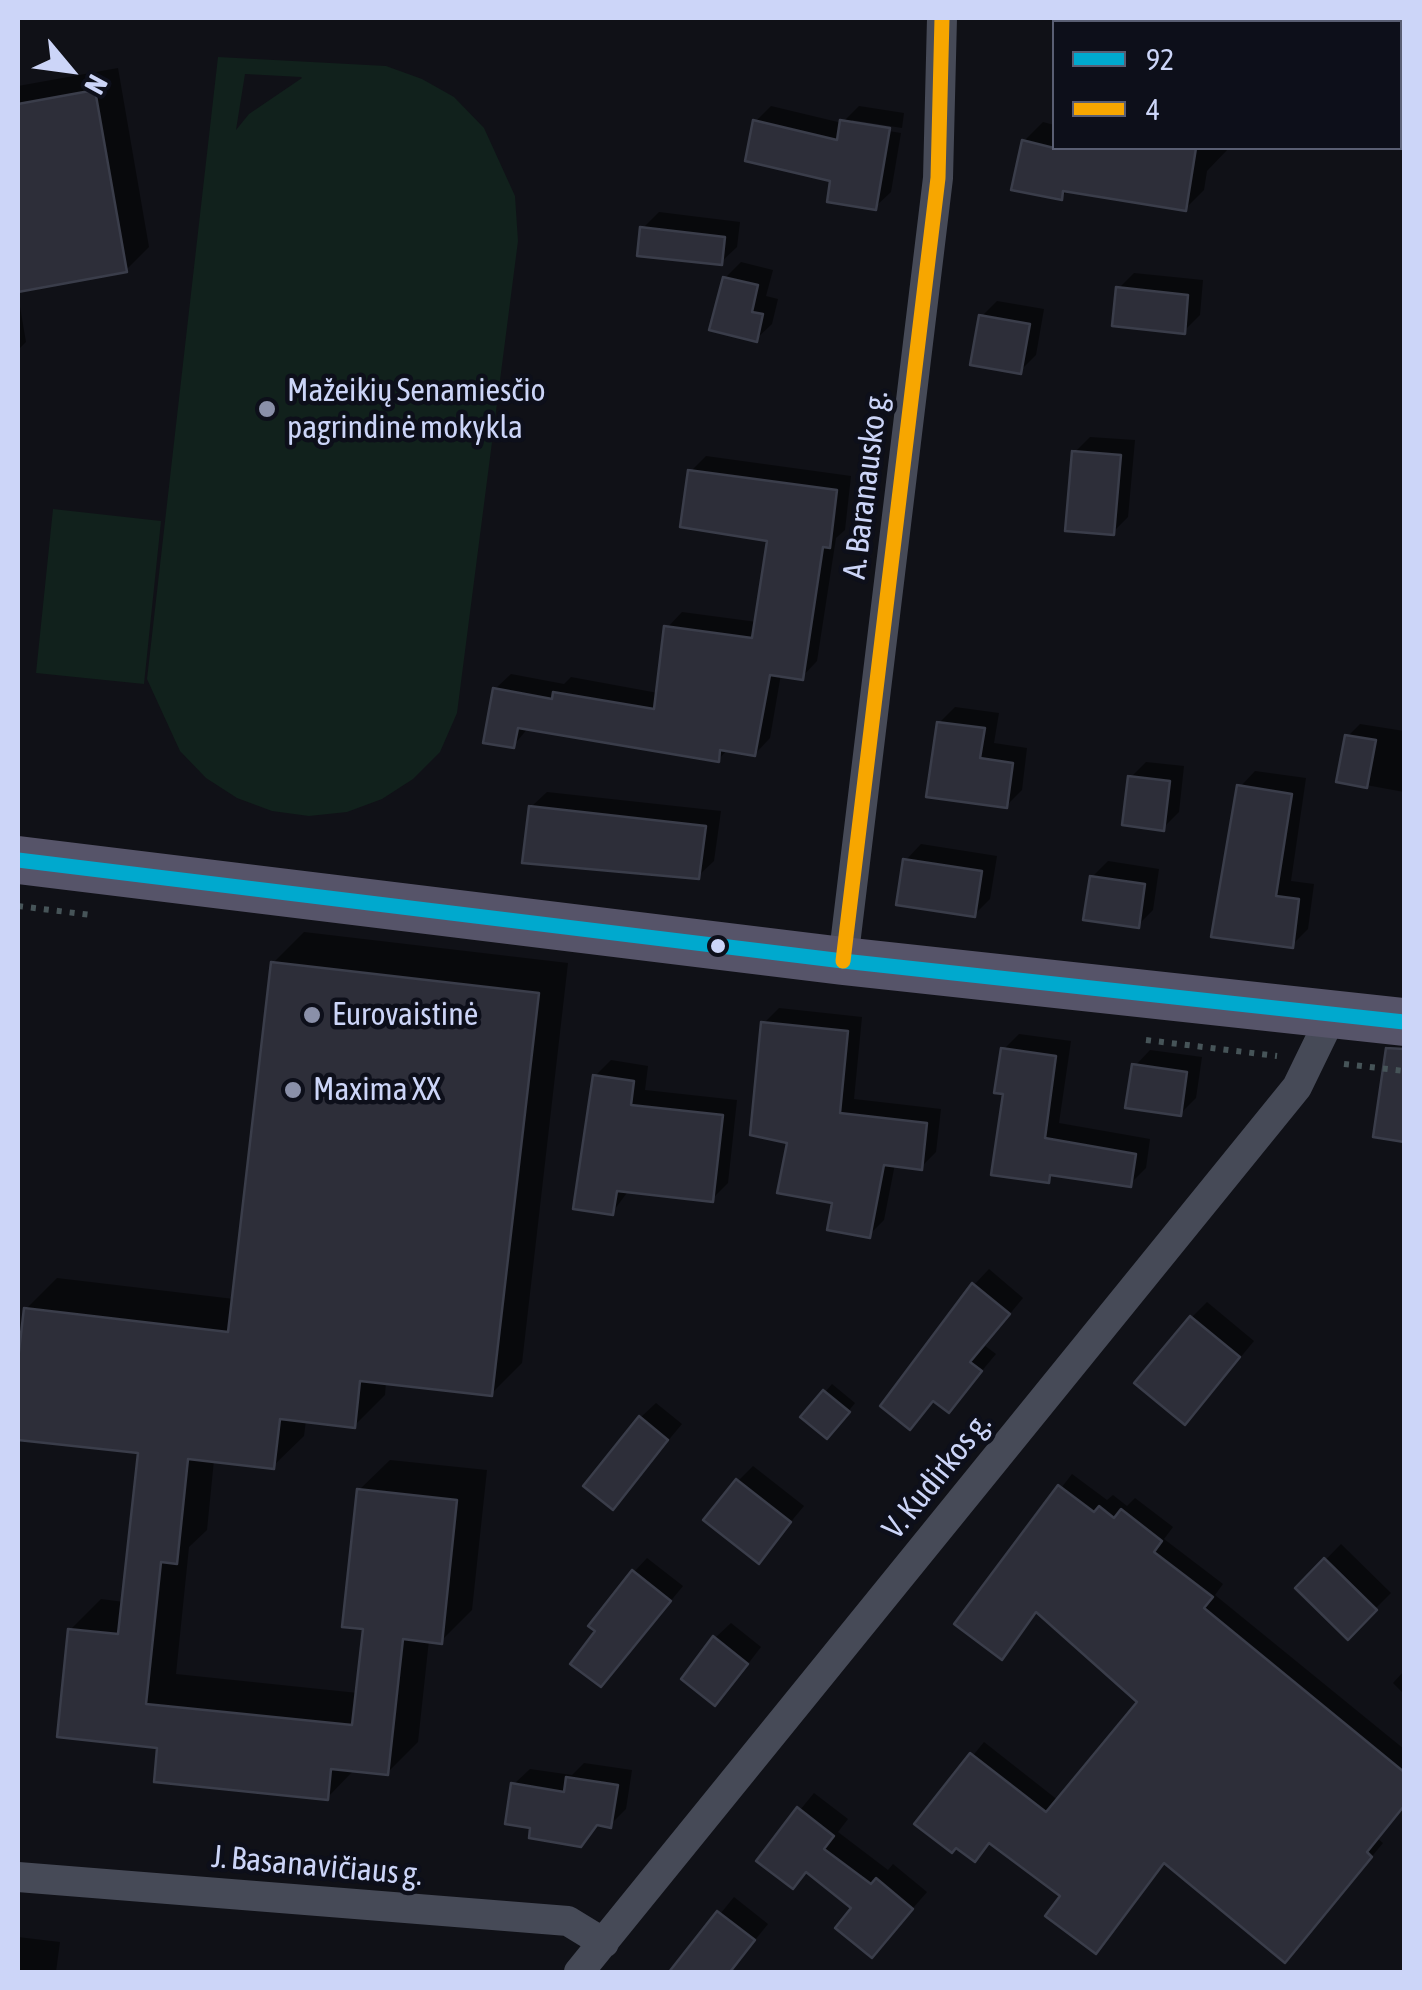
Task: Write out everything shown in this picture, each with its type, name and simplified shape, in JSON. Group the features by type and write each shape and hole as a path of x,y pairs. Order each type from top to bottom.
{"main road":[{"path":"18,860 842,961 1404,1022"}],"street":[{"name":"A. Baranausko g.","path":"842,961 938,178 942,18"},
{"name":"V. Kudirkos g.","path":"580,1972 1297,1087 1332,1014"},
{"name":"J. Basanavičiaus g.","path":"18,1877 568,1921 604,1943"}],"green space":[{"path":"218,57 386,66 422,79 454,97 484,128 515,196 518,241 457,713 440,752 413,779 382,799 347,812 309,816 272,811 237,798 206,778 180,751 147,679","holes":["245,74 301,77 249,114 236,130"]},
{"path":"53,509 161,521 144,684 36,673"}],"building":[{"path":"95,90 127,272 18,292 18,104"},
{"path":"753,120 837,140 840,120 890,128 876,210 827,202 830,181 745,161"},
{"path":"1022,140 1052,150 1196,150 1186,211 1063,191 1062,200 1011,190"},
{"path":"640,227 725,237 722,265 637,256"},
{"path":"723,277 758,285 752,312 763,314 757,342 709,330"},
{"path":"1116,287 1188,295 1185,334 1112,326"},
{"path":"979,315 1030,324 1021,374 970,365"},
{"path":"1072,451 1121,455 1114,535 1065,531"},
{"path":"688,470 837,490 830,548 823,547 803,680 770,675 755,756 720,750 719,762 518,728 514,748 483,743 493,688 552,699 553,692 654,709 664,626 752,638 767,541 680,527"},
{"path":"937,722 985,728 980,758 1013,763 1007,808 926,797"},
{"path":"1345,735 1376,740 1367,788 1336,782"},
{"path":"1128,776 1170,781 1164,831 1122,825"},
{"path":"1237,785 1292,794 1276,896 1299,899 1293,948 1211,937"},
{"path":"529,806 706,826 699,879 522,863"},
{"path":"903,859 982,871 975,917 896,905"},
{"path":"1090,876 1145,884 1139,928 1083,920"},
{"path":"271,962 539,993 492,1396 360,1381 355,1428 280,1419 274,1469 188,1459 177,1564 161,1562 146,1704 352,1725 363,1629 342,1627 357,1489 457,1500 442,1644 403,1639 388,1775 331,1769 328,1800 154,1782 157,1748 57,1737 68,1629 118,1634 138,1453 18,1440 18,1360 24,1308 228,1332"},
{"path":"761,1022 848,1031 840,1113 927,1123 922,1170 884,1165 870,1238 827,1230 832,1203 777,1193 787,1143 750,1135"},
{"path":"1001,1048 1056,1056 1045,1138 1136,1154 1131,1187 1050,1175 1049,1183 991,1175 1003,1094 994,1093"},
{"path":"1386,1048 1404,1049 1404,1142 1373,1137"},
{"path":"1132,1064 1187,1072 1181,1116 1125,1108"},
{"path":"593,1075 634,1081 631,1105 723,1115 713,1202 617,1191 613,1215 573,1209"},
{"path":"972,1283 1010,1314 970,1362 982,1371 949,1413 933,1401 910,1430 880,1406"},
{"path":"1190,1316 1240,1357 1185,1425 1134,1383"},
{"path":"823,1390 850,1412 827,1439 800,1417"},
{"path":"639,1416 668,1440 613,1510 583,1486"},
{"path":"736,1479 791,1522 759,1564 703,1520"},
{"path":"1058,1485 1094,1512 1099,1506 1114,1518 1121,1509 1162,1541 1154,1552 1213,1597 1204,1608 1404,1772 1404,1806 1367,1852 1372,1857 1285,1963 1164,1863 1096,1954 1045,1916 1060,1896 989,1843 975,1862 956,1848 952,1853 914,1824 970,1753 1046,1812 1137,1702 1036,1612 1002,1660 954,1624"},
{"path":"1324,1558 1377,1610 1348,1640 1295,1588"},
{"path":"632,1570 671,1601 601,1687 570,1664 595,1631 588,1626"},
{"path":"713,1636 748,1664 715,1706 681,1679"},
{"path":"566,1777 618,1785 611,1828 597,1825 581,1847 529,1838 530,1828 505,1824 511,1783 564,1792"},
{"path":"797,1807 834,1836 824,1849 871,1884 876,1878 913,1909 872,1958 835,1928 851,1908 806,1872 793,1889 756,1861"},
{"path":"717,1911 755,1940 730,1972 669,1972"}],"transit line":[{"name":"4","path":"843,961 938,178 942,18"},
{"name":"92","path":"18,860 843,961 1404,1022"}],"place":[{"name":"Mažeikių Senamiesčio pagrindinė mokykla","path":"267,409"},
{"name":"Eurovaistinė","path":"312,1015"},
{"name":"Maxima XX","path":"293,1090"}]}
